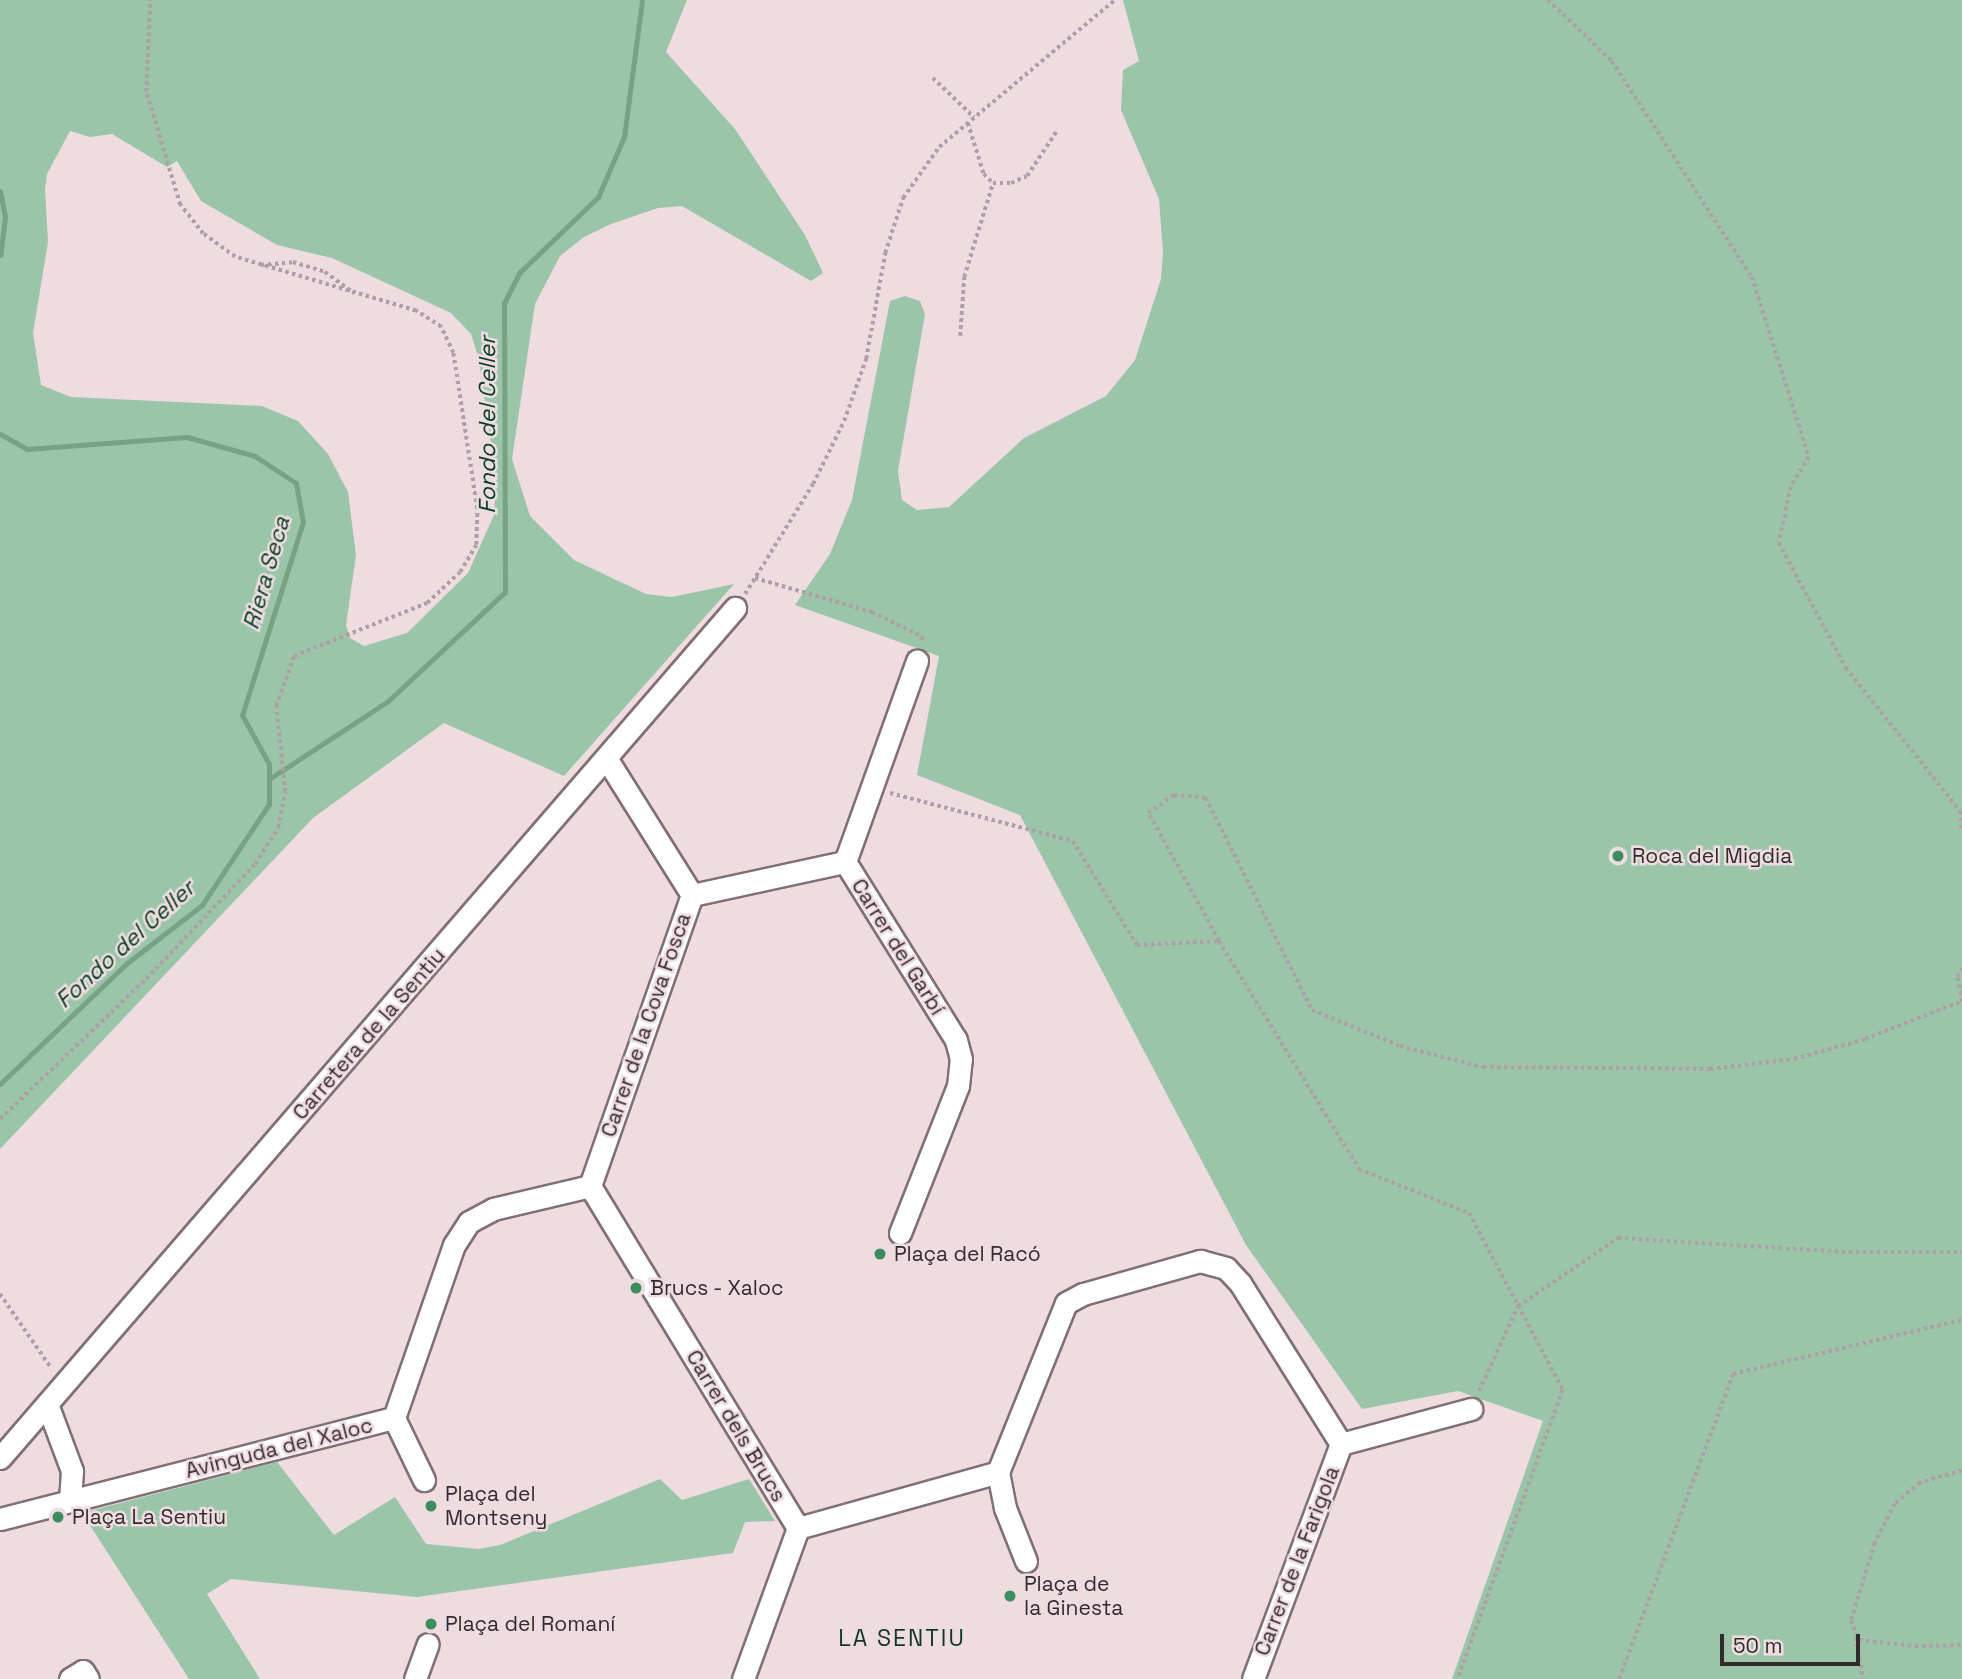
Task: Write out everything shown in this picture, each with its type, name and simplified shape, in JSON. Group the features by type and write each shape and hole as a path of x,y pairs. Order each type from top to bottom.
{"street":[{"name":"Carretera de la Sentiu","path":"0,1458 607,761 735,608"},
{"name":"Carrer del Garbí","path":"901,1233 958,1086 961,1059 956,1040 845,862 917,661"},
{"name":"Carrer de la Cova Fosca","path":"590,1186 692,895 607,761"},
{"path":"692,895 845,862"},
{"name":"Avinguda del Xaloc","path":"0,1519 394,1418 454,1245 469,1223 493,1209 590,1186"},
{"name":"Carrer dels Brucs","path":"590,1186 798,1528"},
{"path":"1026,1561 1005,1507 998,1472 1066,1303 1083,1294 1200,1261 1226,1268 1240,1283 1341,1444 1471,1409"},
{"path":"47,1404 72,1471 70,1502"},
{"path":"394,1418 424,1480"},
{"name":"Carrer de la Farigola","path":"1252,1679 1341,1444"},
{"path":"72,1471 112,1490"},
{"path":"743,1679 798,1528 998,1472"},
{"path":"415,1679 428,1644"},
{"path":"70,1679 83,1671 88,1679"}],"path":[{"path":"0,1119 146,979 255,864 278,828 285,792 276,706 293,656 427,603 460,572 476,545 477,509 453,353 441,327 416,311 235,257 203,234 180,205 146,92 150,0"},
{"path":"735,608 813,484 844,421 866,359 885,253 903,198 939,147 1115,0"},
{"path":"1548,0 1612,61 1752,277 1809,457 1791,487 1779,543 1846,668 1960,811 1962,832"},
{"path":"933,78 974,118"},
{"path":"968,123 984,174 993,183 1011,183 1027,176 1058,129"},
{"path":"960,336 964,277 993,183"},
{"path":"259,265 293,262 325,272 355,294"},
{"path":"755,578 872,612 923,637 917,661"},
{"path":"872,788 1073,841 1136,945 1219,941"},
{"path":"1458,1679 1563,1390 1469,1213 1359,1169 1219,941 1148,813 1174,795 1206,798 1312,1010 1400,1046 1483,1067 1710,1069 1794,1059 1865,1039 1962,1002 1956,977 1962,968"},
{"path":"1471,1409 1518,1306 1618,1238 1849,1252 1962,1252"},
{"path":"0,1294 63,1385"},
{"path":"1619,1679 1733,1374 1962,1320"},
{"path":"1962,1471 1920,1483 1895,1504 1860,1583 1851,1620 1859,1640 1915,1646 1962,1645"},
{"path":"1856,1631 1863,1679"}],"green space":[{"path":"0,0 687,0 666,52 735,129 805,235 823,273 811,281 682,206 658,208 611,224 584,237 560,256 535,304 512,459 530,516 574,560 646,594 672,597 734,584 564,776 444,723 313,818 0,1149","holes":["70,131 90,137 112,134 167,167 177,161 201,201 277,245 332,258 451,313 471,334 479,360 496,480 494,515 468,573 407,633 364,646 350,638 346,625 356,555 348,492 328,454 298,421 262,406 71,397 41,385 33,333 48,242 45,190 47,174"]},
{"path":"1123,0 1962,0 1962,1679 1452,1679 1543,1421 1458,1391 1362,1409 1246,1245 1020,815 917,775 939,656 795,605 830,554 852,500 890,301 905,296 920,301 925,314 898,471 902,500 917,510 949,507 1024,438 1106,396 1135,360 1161,279 1163,253 1159,199 1121,110 1123,70 1139,61"},
{"path":"277,1462 334,1535 395,1497 426,1544 478,1549 500,1545 660,1479 682,1500 749,1479 775,1521 745,1522 733,1553 417,1597 231,1579 207,1594 260,1679 189,1679 82,1513"}],"waterway":[{"name":"Fondo del Celler","path":"269,779 388,701 505,592 504,303 519,273 598,197 624,137 642,0"},
{"name":"Riera Seca","path":"0,191 5,217 0,255"},
{"name":"Riera Seca","path":"0,434 27,449 187,437 255,456 296,483 303,522 242,715 269,764 269,804 202,905 126,964 0,1084"}],"place":[{"name":"Roca del Migdia","path":"1618,856"},
{"name":"Plaça del Racó","path":"880,1254"},
{"name":"Brucs - Xaloc","path":"636,1288"},
{"name":"Plaça del Montseny","path":"431,1506"},
{"name":"Plaça La Sentiu","path":"58,1517"},
{"name":"Plaça de la Ginesta","path":"1010,1596"},
{"name":"Plaça del Romaní","path":"431,1624"}],"district":[{"name":"LA SENTIU","path":"902,1638"}]}
